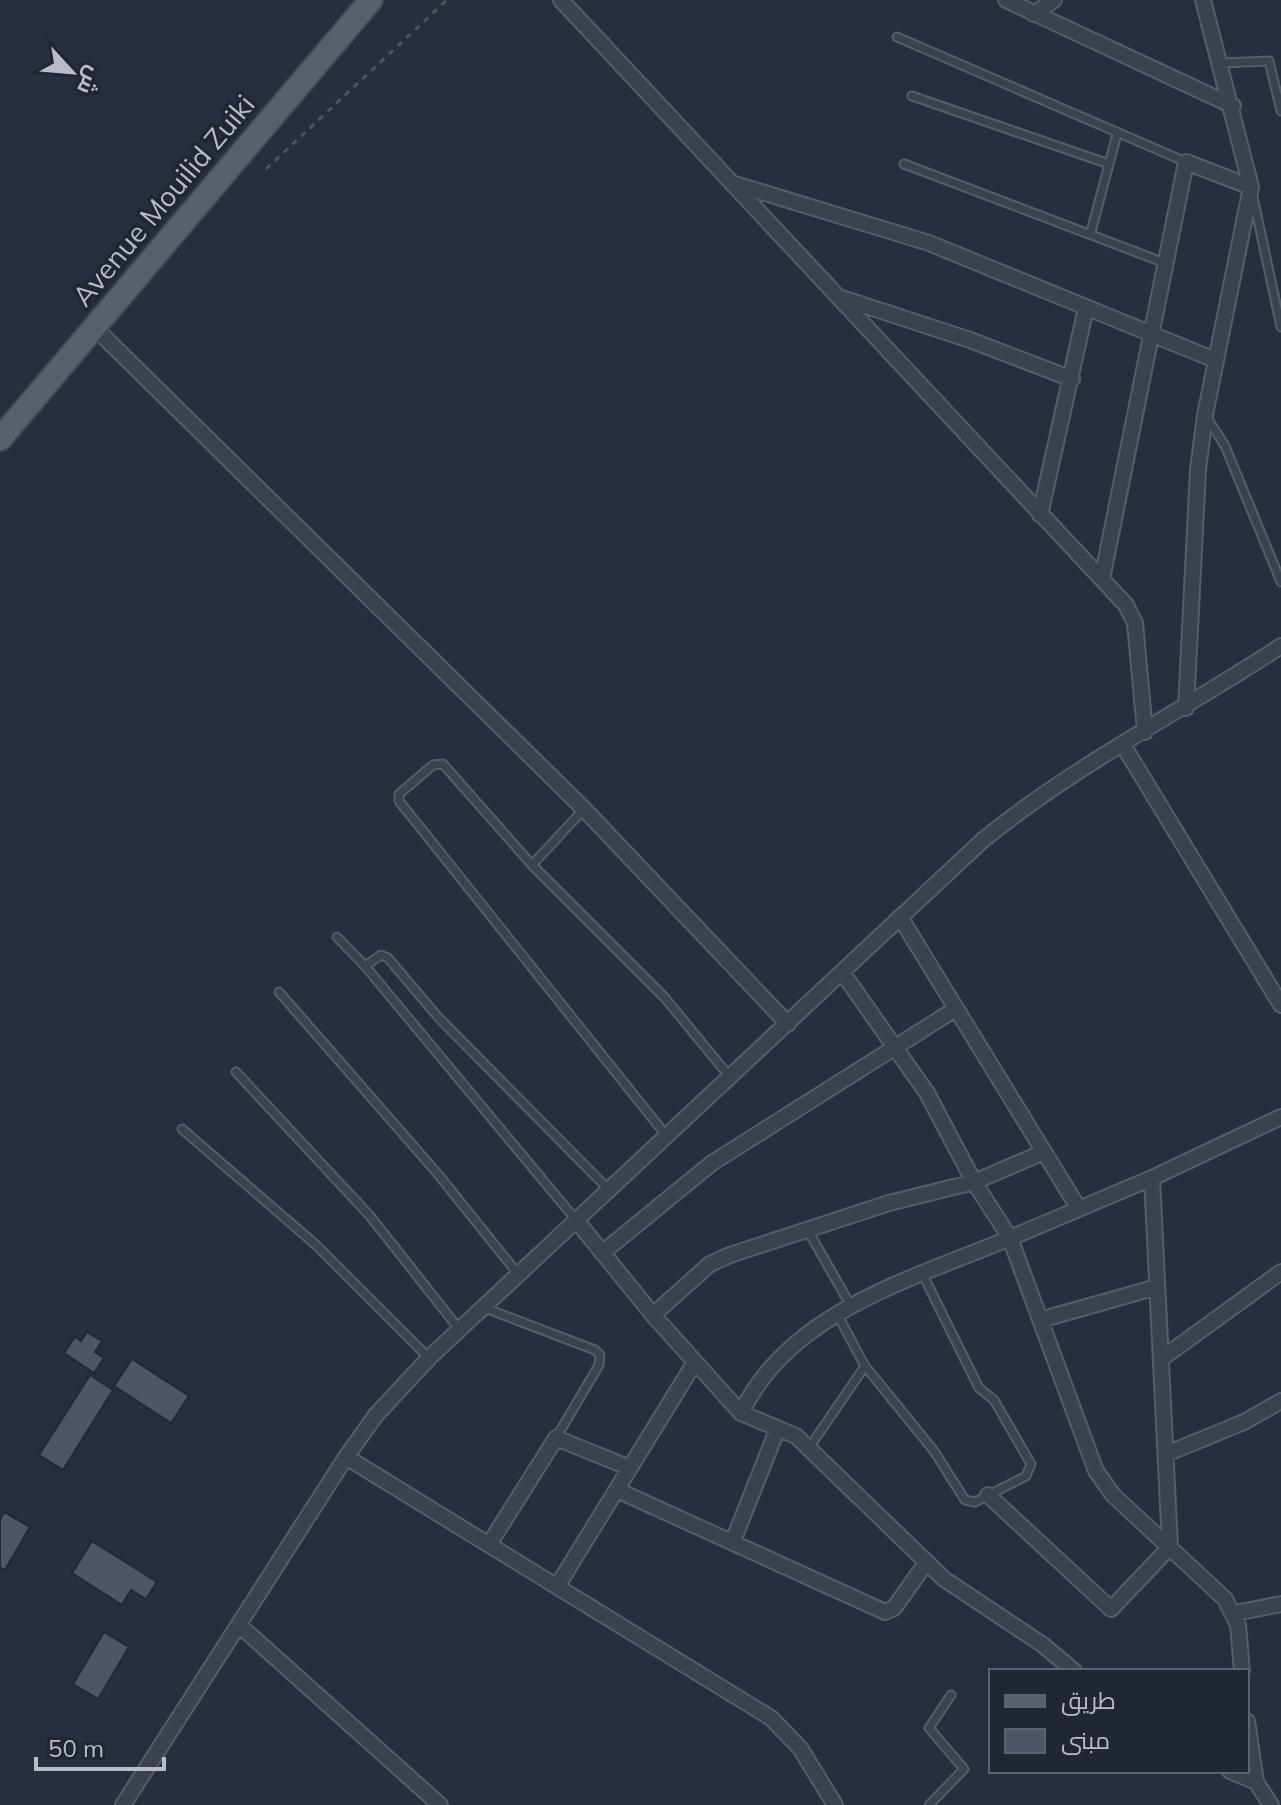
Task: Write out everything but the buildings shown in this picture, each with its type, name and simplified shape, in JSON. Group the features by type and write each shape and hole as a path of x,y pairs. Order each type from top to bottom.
{"main road":[{"name":"Avenue Mouilid Zuiki","path":"0,439 371,0"}],"street":[{"path":"561,0 1126,605 1135,623 1145,732"},
{"path":"1006,0 1233,106"},
{"path":"1034,14 1054,0"},
{"path":"1186,708 1198,470 1215,360 1251,187 1233,106 1200,1"},
{"path":"1102,579 1186,162 1251,187"},
{"path":"735,184 929,243 1215,360"},
{"path":"841,297 970,340 1072,379"},
{"path":"1040,515 1086,308"},
{"path":"94,327 584,809 788,1024"},
{"path":"123,1805 346,1457 376,1415 429,1358 665,1134 1024,807 1281,646"},
{"path":"1123,745 1281,1005"},
{"path":"900,917 954,1010 1079,1209"},
{"path":"842,972 927,1093 974,1182 1010,1238 1096,1471 1113,1495 1225,1599 1235,1613 1242,1669"},
{"path":"602,1253 712,1163 954,1010"},
{"path":"741,1413 751,1391 787,1351 836,1313 1152,1178 1281,1117"},
{"path":"653,1315 710,1264 889,1203 974,1182 1044,1152"},
{"path":"988,1495 1111,1609 1170,1547 1152,1178"},
{"path":"576,1220 653,1315 741,1413 778,1428 809,1448 926,1563 975,1603 1043,1645 1072,1669"},
{"path":"1161,1359 1281,1272"},
{"path":"1040,1320 1157,1287"},
{"path":"558,1585 695,1362"},
{"path":"1166,1454 1244,1422 1281,1401"},
{"path":"733,1541 778,1428"},
{"path":"490,1543 556,1438 630,1468"},
{"path":"346,1457 771,1718 800,1748 835,1805"},
{"path":"617,1490 885,1612 894,1608 926,1563"},
{"path":"1235,1613 1281,1604"},
{"path":"239,1625 440,1805"},
{"path":"1249,1735 1256,1782 1271,1805"},
{"path":"1235,1773 1256,1782"}],"lane":[{"path":"897,37 1186,162"},
{"path":"1221,63 1269,61 1281,111"},
{"path":"912,96 1109,164"},
{"path":"1091,232 1117,134"},
{"path":"904,164 1091,232 1165,263"},
{"path":"1251,187 1281,327"},
{"path":"1205,415 1225,446 1281,582"},
{"path":"665,1134 399,801 399,794 433,765 443,764 532,865 665,998 730,1076"},
{"path":"532,865 584,809"},
{"path":"337,937 365,966 576,1220"},
{"path":"365,966 376,957 388,958 438,1017 608,1189"},
{"path":"279,992 437,1173 519,1275"},
{"path":"236,1072 370,1216 459,1329"},
{"path":"182,1129 316,1245 429,1358"},
{"path":"807,1229 851,1306"},
{"path":"836,1313 865,1366 934,1451 965,1500 975,1502 1026,1476 1031,1464 994,1400 979,1388 923,1275"},
{"path":"483,1307 595,1350 600,1355 599,1365 556,1438"},
{"path":"809,1448 865,1366"},
{"path":"929,1805 964,1769 929,1728 951,1695"}],"path":[{"path":"266,169 447,0"}]}
